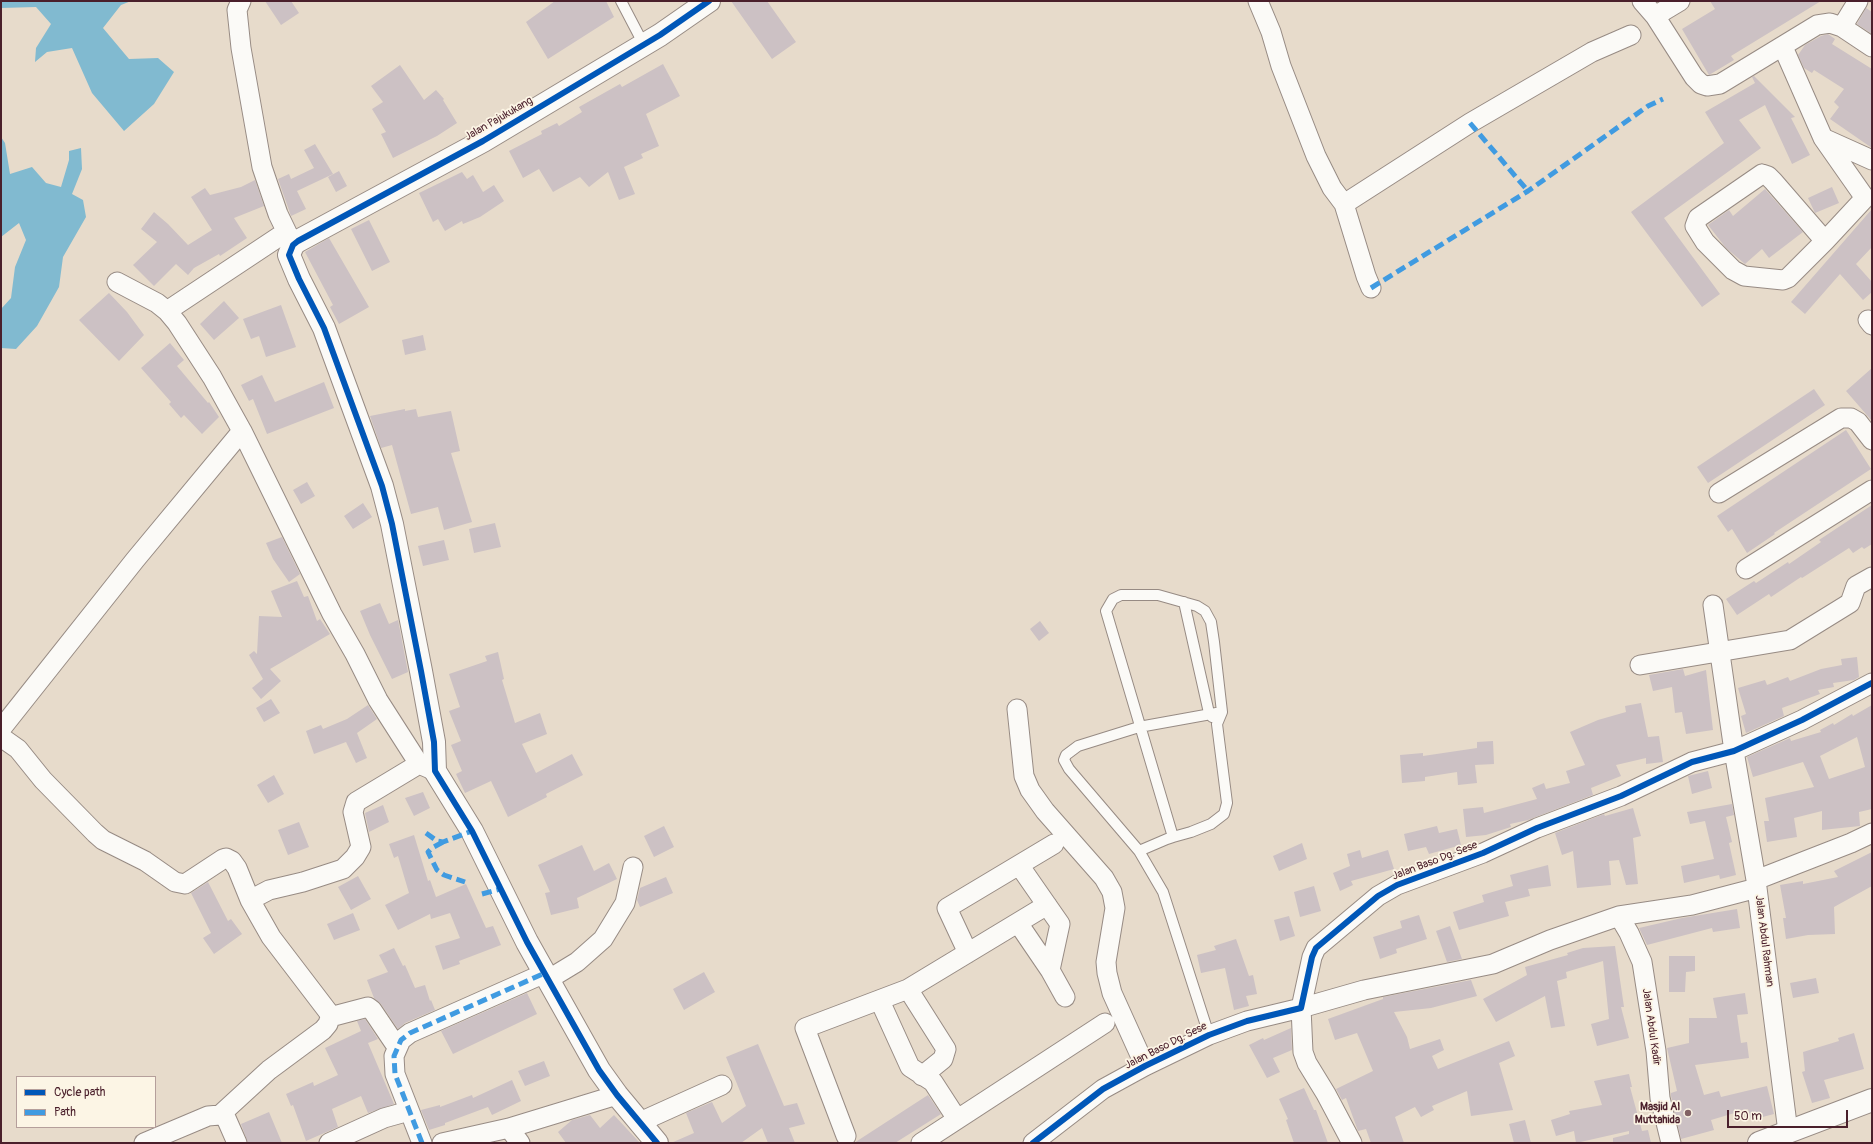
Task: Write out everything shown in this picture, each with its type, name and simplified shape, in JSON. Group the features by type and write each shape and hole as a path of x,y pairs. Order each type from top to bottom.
{"street":[{"path":"241,1 237,10 241,48 262,167 270,195 290,239 290,260 324,328 382,486 392,524 434,742 427,768 356,802 353,812 361,847 355,857 343,869 302,882 269,890 250,900"},
{"name":"Jalan Pajukukang","path":"290,239 303,238 482,141 644,45 709,1"},
{"path":"1258,1 1271,32 1281,66 1316,156 1332,188 1344,204 1371,288"},
{"path":"1680,1 1647,5 1694,77 1701,84 1707,86 1720,84 1817,25 1830,23 1842,27 1872,46"},
{"path":"1842,27 1858,1"},
{"path":"1344,204 1477,119 1592,52 1631,35"},
{"path":"1783,47 1823,138 1868,193 1825,241 1786,279 1744,276 1733,270 1705,242 1696,223 1698,218 1762,174 1773,180 1825,241"},
{"path":"1823,138 1871,157"},
{"path":"167,311 290,239"},
{"path":"117,282 143,295 167,311 177,323 204,365 242,431 332,614 355,654 378,700 472,831 527,942 599,1070 617,1096 657,1143"},
{"path":"1719,493 1841,418 1852,418 1858,422 1872,440"},
{"path":"1,729 135,560 170,520 242,431"},
{"path":"1746,569 1872,490"},
{"path":"1640,665 1790,640 1850,603 1856,586 1872,577"},
{"name":"Jalan Abdul Rahman","path":"1713,605 1734,751 1757,884 1788,1132"},
{"name":"Jalan Baso Dg. Sese","path":"1033,1143 1103,1089 1145,1066 1209,1035 1247,1021 1301,1008 1312,957 1316,948 1378,896 1397,885 1483,853 1537,828 1621,796 1692,762 1734,751 1802,720 1872,683"},
{"path":"1017,709 1024,776 1030,790 1045,811 1104,878 1112,892 1115,908 1106,962 1107,973 1112,993 1145,1066"},
{"path":"1,737 18,749 43,780 86,825 103,840 145,861 179,884 185,884 226,858 238,868 250,900 271,937 329,1013 330,1018"},
{"path":"1352,1143 1326,1094 1307,1063 1303,1052 1301,1008 1364,990 1493,964 1550,940 1619,916 1692,905 1757,884 1872,833"},
{"path":"968,953 947,908 1054,844"},
{"path":"1019,865 1060,924 1050,970"},
{"path":"422,1143 408,1111 395,1074 394,1056 397,1047 410,1033 578,962 603,939 625,903 633,867"},
{"path":"846,1136 805,1028 908,989 1047,905"},
{"name":"Jalan Abdul Kadir","path":"1619,916 1629,933 1642,962 1656,1051 1659,1092 1671,1143"},
{"path":"1018,923 1050,970 1065,997"},
{"path":"908,989 946,1049 943,1059 922,1076"},
{"path":"880,1000 909,1066 914,1071 932,1082 956,1119"},
{"path":"144,1143 208,1116 220,1114 269,1070 323,1030 330,1018 368,1007 372,1010 397,1047"},
{"path":"921,1143 1104,1023"},
{"path":"640,1122 722,1085"},
{"path":"442,1143 509,1128 617,1096"},
{"path":"1759,1143 1872,1100"},
{"path":"329,1143 384,1118 408,1111"},
{"path":"220,1114 226,1118 237,1143"},
{"path":"509,1128 520,1143"}],"lane":[{"path":"621,1 644,45"},
{"path":"1173,837 1139,727 1106,611 1112,599 1120,595 1158,595 1184,602 1205,611 1211,622 1222,712 1217,724"},
{"path":"1139,851 1211,824 1224,814 1228,803 1217,724 1209,713 1184,602"},
{"path":"1209,1035 1163,892 1139,851 1069,769 1064,760 1066,755 1078,746 1139,727 1209,713 1222,712"}],"water":[{"path":"1,1 131,1 121,5 103,28 129,59 158,58 174,72 154,104 124,131 92,93 72,48 47,52 35,62 36,48 51,24 36,7 1,8"},
{"path":"1,137 5,143 10,174 32,167 46,183 61,187 69,160 69,151 81,148 82,169 72,194 83,200 86,217 63,257 59,287 37,326 16,349 1,348 1,309 11,298 15,267 26,240 19,223 1,237"}],"building":[{"path":"265,1 291,1 299,13 281,25"},
{"path":"555,1 606,1 614,17 548,59 526,22"},
{"path":"731,1 767,1 796,42 772,59"},
{"path":"1710,1 1821,1 1731,56 1734,60 1709,75 1682,29 1715,9"},
{"path":"1866,8 1872,12 1872,34 1857,24"},
{"path":"1828,34 1835,39 1832,44 1872,69 1872,148 1830,119 1839,107 1834,102 1844,89 1814,70 1812,73 1804,68 1798,55 1805,45 1821,36"},
{"path":"663,64 680,96 646,114 659,146 641,154 643,158 624,167 635,194 619,200 608,172 589,187 580,177 553,192 539,169 523,178 509,151 542,134 541,131 557,123 559,126 582,112 579,107 620,84 622,87"},
{"path":"400,65 424,100 436,90 444,99 443,100 457,123 437,136 393,158 381,134 386,132 372,109 383,102 371,86"},
{"path":"1754,76 1795,117 1791,118 1810,155 1792,164 1765,105 1739,120 1761,148 1664,218 1720,294 1702,307 1631,212 1724,143 1705,112 1755,83 1752,77"},
{"path":"315,144 333,174 297,191 306,209 291,216 278,179 289,174 291,179 314,168 304,150"},
{"path":"339,171 347,186 336,192 328,177"},
{"path":"462,172 467,179 473,175 483,192 494,185 504,201 480,217 463,224 462,221 445,231 438,219 433,222 419,193"},
{"path":"255,180 264,206 234,218 247,238 220,256 219,254 194,268 188,275 176,264 154,286 133,265 157,242 141,229 154,212 188,245 212,230 191,197 205,188 210,195 241,187"},
{"path":"1832,187 1839,203 1815,213 1808,198"},
{"path":"1765,189 1803,232 1769,258 1762,249 1745,264 1726,248 1708,225 1729,210 1733,216"},
{"path":"1872,209 1872,247 1856,264 1872,282 1872,292 1863,300 1840,274 1805,314 1791,302"},
{"path":"369,220 390,262 372,271 351,229"},
{"path":"329,238 369,307 339,324 330,307 333,305 305,252"},
{"path":"109,293 127,312 144,335 119,361 79,320"},
{"path":"224,301 239,318 214,340 200,324"},
{"path":"281,305 296,347 266,357 259,336 251,339 243,319"},
{"path":"423,335 426,350 405,355 402,340"},
{"path":"170,343 184,360 177,366 208,403 209,402 219,417 202,434 184,415 181,418 169,404 171,402 141,368"},
{"path":"1872,368 1872,421 1846,391"},
{"path":"262,375 275,402 324,382 334,408 267,434 253,399 249,401 241,385"},
{"path":"1814,389 1825,405 1708,483 1697,467"},
{"path":"405,409 405,411 416,409 418,417 451,411 460,451 451,453 472,522 444,530 438,507 411,514 392,445 381,448 370,416"},
{"path":"1846,430 1871,469 1774,533 1775,534 1747,553 1732,529 1728,532 1717,516"},
{"path":"307,482 315,496 301,504 293,490"},
{"path":"363,503 372,517 353,529 344,516"},
{"path":"1872,505 1872,544 1864,549 1862,547 1853,553 1849,548 1771,597 1769,594 1737,615 1726,599 1754,581 1756,583 1788,562 1789,564 1821,542 1819,540"},
{"path":"495,523 501,547 474,553 469,529"},
{"path":"282,537 300,574 289,582 273,559 266,543"},
{"path":"444,540 449,560 423,566 418,546"},
{"path":"297,581 304,597 308,596 317,621 320,619 330,634 270,669 281,681 261,699 252,688 263,679 249,655 254,651 257,654 259,616 282,617 271,591"},
{"path":"380,603 389,624 398,620 408,672 392,679 360,611"},
{"path":"1040,621 1049,633 1039,641 1030,629"},
{"path":"498,652 504,679 502,680 515,723 540,713 547,734 522,744 536,773 572,754 583,775 546,794 547,797 508,817 491,781 465,793 456,774 462,771 451,745 461,741 449,711 460,707 449,674 487,661 485,656"},
{"path":"1857,657 1859,677 1854,680 1833,683 1834,687 1818,690 1820,694 1782,708 1784,716 1746,733 1741,716 1746,714 1738,688 1765,680 1767,685 1788,677 1790,681 1821,669 1842,665 1841,659"},
{"path":"1683,669 1685,676 1706,670 1713,730 1686,734 1682,712 1675,713 1672,687 1653,691 1649,675"},
{"path":"271,699 280,713 264,722 256,708"},
{"path":"1641,703 1648,737 1659,736 1663,762 1646,764 1646,758 1616,765 1621,776 1591,788 1593,795 1528,820 1510,824 1511,827 1486,835 1466,837 1463,809 1483,807 1484,813 1537,799 1532,788 1544,783 1546,789 1570,783 1566,771 1585,765 1570,732 1598,720 1626,712 1625,706"},
{"path":"368,705 377,719 357,733 367,758 356,763 346,742 314,754 306,731 321,725 323,729 347,719"},
{"path":"1872,705 1872,809 1859,812 1860,826 1822,830 1822,811 1794,818 1797,837 1767,842 1764,821 1769,821 1765,798 1814,787 1803,762 1753,777 1747,757 1790,738 1791,741 1821,732 1820,730 1833,723 1834,725 1852,714 1853,716","holes":["1857,737 1865,767 1829,779 1820,756"]},
{"path":"1493,741 1494,764 1475,765 1477,783 1458,785 1457,772 1425,777 1425,781 1402,783 1400,755 1423,753 1423,756 1477,748 1477,742"},
{"path":"1708,771 1712,788 1692,794 1688,776"},
{"path":"274,775 284,794 268,803 257,785"},
{"path":"423,792 430,808 414,816 405,798"},
{"path":"1732,804 1734,815 1726,817 1732,842 1729,843 1736,875 1720,879 1719,875 1684,883 1681,866 1714,859 1705,821 1690,824 1687,812"},
{"path":"383,805 389,822 369,832 365,813"},
{"path":"1633,808 1641,836 1633,838 1638,884 1626,885 1619,860 1609,861 1611,885 1577,888 1573,851 1562,855 1555,833 1604,814 1605,816"},
{"path":"299,822 309,847 288,855 278,830"},
{"path":"664,826 674,847 654,857 644,836"},
{"path":"1437,826 1439,833 1457,829 1461,845 1429,854 1426,847 1408,851 1404,834"},
{"path":"414,835 428,881 430,880 436,897 466,884 486,928 493,926 501,945 459,961 460,964 443,970 435,946 460,938 450,913 431,919 430,914 398,930 385,905 409,893 398,856 394,858 389,844"},
{"path":"1302,843 1307,859 1279,871 1273,856"},
{"path":"582,845 594,871 609,863 617,879 577,898 579,908 551,915 545,893 550,892 538,865"},
{"path":"1360,850 1362,858 1388,850 1394,869 1351,881 1353,885 1340,891 1333,873 1350,866 1347,854"},
{"path":"1872,852 1872,886 1834,907 1835,934 1808,935 1786,939 1783,918 1786,918 1780,885 1803,881 1803,884 1838,877 1834,871"},
{"path":"1548,865 1551,886 1528,889 1530,896 1505,902 1509,916 1459,930 1453,912 1484,902 1482,895 1513,886 1510,875"},
{"path":"358,876 371,899 351,910 338,887"},
{"path":"666,877 673,893 640,907 637,900 640,888"},
{"path":"208,882 228,921 231,919 242,934 214,954 203,938 211,933 191,893"},
{"path":"1314,886 1321,911 1300,917 1294,892"},
{"path":"1737,909 1740,928 1713,932 1712,928 1647,945 1639,928 1682,918"},
{"path":"353,913 360,930 334,940 327,924"},
{"path":"1419,915 1427,939 1396,949 1397,953 1380,959 1373,937 1402,928 1400,921"},
{"path":"1289,916 1295,936 1280,941 1274,920"},
{"path":"1450,926 1462,959 1447,962 1436,931"},
{"path":"1236,939 1249,976 1253,975 1257,994 1246,996 1249,1006 1234,1010 1225,968 1201,973 1197,955 1216,950 1214,946"},
{"path":"1615,946 1624,1007 1621,1007 1629,1038 1597,1046 1591,1024 1609,1019 1603,961 1566,972 1567,978 1557,981 1565,1026 1551,1028 1545,996 1496,1022 1483,999 1527,975 1525,967 1568,955 1567,953 1583,948"},
{"path":"394,948 403,966 405,965 415,988 425,985 430,1001 431,1000 435,1010 405,1023 398,1029 381,1004 374,998 367,980 388,972 379,955"},
{"path":"1669,956 1695,956 1695,971 1686,972 1685,992 1669,992"},
{"path":"704,972 715,992 684,1010 673,989"},
{"path":"1816,978 1819,993 1793,998 1790,983"},
{"path":"1471,980 1477,996 1431,1008 1394,1012 1407,1037 1410,1049 1440,1039 1444,1050 1432,1056 1438,1069 1509,1041 1515,1056 1499,1063 1513,1110 1471,1116 1467,1091 1432,1106 1434,1110 1421,1117 1415,1107 1395,1117 1404,1143 1371,1143 1366,1129 1358,1131 1346,1098 1342,1100 1336,1089 1373,1071 1357,1033 1335,1040 1328,1019 1383,999 1383,997"},
{"path":"527,993 537,1014 453,1054 441,1031"},
{"path":"1745,993 1748,1014 1737,1015 1741,1043 1747,1042 1749,1058 1695,1065 1704,1095 1719,1091 1721,1097 1767,1086 1774,1114 1751,1120 1748,1109 1711,1120 1714,1130 1681,1139 1671,1096 1671,1093 1677,1091 1667,1048 1689,1043 1689,1018 1717,1018 1713,998"},
{"path":"365,1019 378,1039 368,1043 394,1104 368,1113 361,1096 332,1109 338,1127 306,1141 293,1105 291,1106 286,1094 313,1082 314,1086 338,1075 325,1048 361,1031 357,1021"},
{"path":"1291,1028 1292,1050 1273,1058 1280,1072 1267,1078 1249,1045 1263,1038 1264,1040"},
{"path":"1854,1033 1864,1069 1824,1080 1830,1098 1812,1103 1802,1072 1805,1071 1803,1052 1839,1041 1838,1038"},
{"path":"758,1044 784,1106 797,1103 805,1124 789,1128 795,1143 768,1143 762,1128 741,1143 671,1143 694,1133 686,1113 712,1102 722,1123 746,1106 726,1057"},
{"path":"544,1061 550,1076 525,1086 518,1071"},
{"path":"1629,1074 1632,1087 1630,1087 1642,1131 1648,1130 1651,1143 1613,1143 1613,1138 1629,1134 1629,1131 1576,1143 1574,1131 1556,1136 1551,1120 1570,1114 1569,1111 1602,1105 1594,1081"},
{"path":"512,1080 521,1101 492,1115 488,1107 429,1130 421,1110 440,1105 440,1107 472,1095 473,1098"},
{"path":"1304,1088 1314,1110 1316,1110 1328,1143 1294,1143 1286,1120 1288,1119 1279,1099"},
{"path":"928,1095 941,1114 895,1143 854,1143"},
{"path":"269,1112 282,1143 248,1143 241,1124"},
{"path":"590,1115 600,1128 614,1115 640,1143 566,1143 558,1132 572,1120"},
{"path":"1525,1120 1531,1143 1514,1143 1509,1124"}],"marked path":[{"path":"1371,288 1528,191 1648,106 1663,99"},
{"path":"1470,123 1528,191"},
{"path":"426,833 437,841 443,842 472,831"},
{"path":"443,842 428,852 437,870 444,875 465,882"},
{"path":"482,894 500,889"},
{"path":"422,1143 395,1074 394,1056 401,1040 410,1033 545,973"}],"cycle path":[{"path":"657,1143 617,1095 599,1070 527,942 472,831 435,771 434,742 421,671 392,524 382,486 324,328 299,279 289,255 293,245 298,241 483,141 660,35 709,1"},
{"path":"1033,1143 1103,1089 1145,1066 1209,1035 1247,1021 1301,1008 1312,957 1316,948 1378,896 1397,885 1483,853 1537,828 1621,796 1692,762 1734,751 1802,720 1872,683"}],"place":[{"name":"Masjid Al Muttahida","path":"1688,1113"}]}
